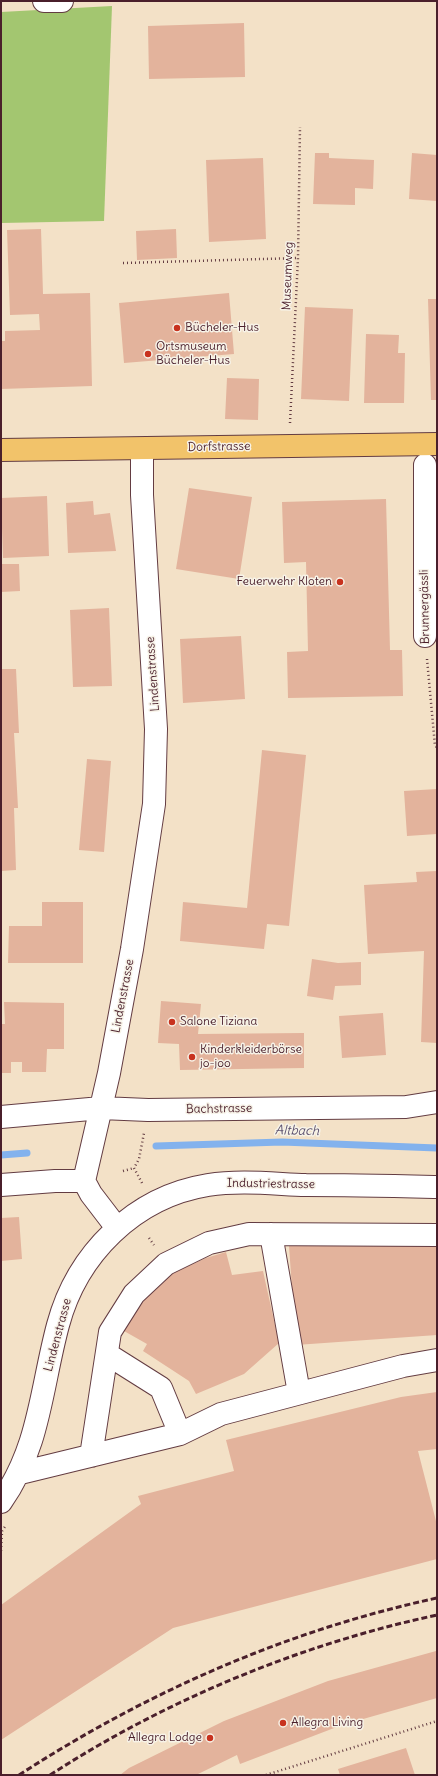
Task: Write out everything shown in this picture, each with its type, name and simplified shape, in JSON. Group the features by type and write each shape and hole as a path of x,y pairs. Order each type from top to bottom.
{"main road":[{"name":"Dorfstrasse","path":"1,450 437,444"}],"street":[{"path":"44,1 62,1"},
{"name":"Lindenstrasse","path":"84,1181 109,1073 132,949 154,804 156,729 142,495 142,449"},
{"name":"Brunnergässli","path":"425,466 425,636"},
{"name":"Bachstrasse","path":"1,1117 101,1108 156,1110 406,1107 437,1102"},
{"path":"1,1185 55,1181 84,1181 91,1194 117,1228"},
{"name":"Industriestrasse","path":"117,1228 152,1203 185,1191 208,1185 228,1183 437,1187"},
{"name":"Lindenstrasse","path":"1,1502 20,1473 37,1423 58,1325 65,1304 81,1270 99,1246 117,1228"},
{"path":"91,1456 110,1332 134,1294 166,1264 209,1243 249,1234 437,1235"},
{"path":"271,1234 299,1393"},
{"path":"107,1354 161,1388 180,1434"},
{"path":"20,1473 180,1434 220,1414 403,1366 437,1360"}],"path":[{"name":"Museumweg","path":"290,425 298,258 300,127"},
{"path":"123,263 298,258"},
{"name":"Brunnergässli","path":"425,636 436,746"},
{"path":"123,1171 134,1168 139,1159"},
{"path":"134,1168 142,1184"},
{"path":"149,1238 154,1246"},
{"path":"266,1775 437,1721"}],"green space":[{"path":"112,6 104,221 1,223 1,12"}],"building":[{"path":"244,23 245,77 149,79 148,26"},
{"path":"315,153 329,153 329,158 374,160 373,189 355,188 355,205 313,204"},
{"path":"412,153 437,155 437,201 409,199"},
{"path":"263,158 266,239 209,242 206,160"},
{"path":"41,229 43,294 90,293 92,386 1,389 1,341 5,341 5,331 40,330 39,314 10,315 7,230"},
{"path":"176,229 177,258 137,260 136,231"},
{"name":"Bücheler-Hus","path":"229,293 234,354 124,363 119,303"},
{"path":"428,299 437,299 437,400 431,400"},
{"path":"305,307 353,309 349,401 301,399"},
{"path":"366,334 399,335 398,353 405,353 404,403 364,403"},
{"path":"227,378 259,379 258,420 225,419"},
{"path":"189,488 252,497 239,579 176,569"},
{"path":"47,496 49,556 3,558 1,498"},
{"path":"386,499 390,650 402,650 403,696 288,698 287,652 308,651 306,562 284,563 282,502"},
{"path":"93,501 94,515 110,513 116,551 68,553 66,503"},
{"path":"1,564 19,564 20,591 1,592"},
{"path":"109,608 112,686 73,687 70,610"},
{"path":"241,636 245,699 183,703 180,639"},
{"path":"1,669 16,669 19,733 14,733 18,808 14,808 16,870 1,871"},
{"path":"262,750 306,755 289,926 267,924 264,949 180,941 183,902 247,908"},
{"path":"87,759 111,761 104,852 79,850"},
{"path":"437,789 437,834 407,836 404,791"},
{"path":"437,871 437,1043 421,1042 424,951 368,954 364,885 417,882 416,872"},
{"path":"42,902 83,902 83,963 8,963 9,926 42,926"},
{"path":"312,959 338,963 361,962 361,985 335,986 333,1000 307,996"},
{"path":"161,1001 201,1004 198,1034 304,1033 304,1068 180,1070 179,1044 158,1043"},
{"path":"4,1002 64,1003 64,1049 47,1049 46,1072 22,1072 22,1062 11,1062 11,1073 1,1073 1,1024 5,1024"},
{"path":"383,1013 386,1055 342,1058 339,1016"},
{"path":"19,1217 22,1259 1,1261 1,1218"},
{"path":"437,1239 437,1335 296,1345 289,1246"},
{"path":"226,1252 232,1275 263,1271 279,1343 244,1374 196,1394 189,1381 143,1351 147,1344 124,1331 145,1299 165,1281 161,1275 179,1261 184,1268 206,1258"},
{"path":"437,1392 437,1449 418,1451 437,1525 437,1559 173,1628 1,1740 1,1605 141,1504 138,1496 234,1471 226,1440 401,1397"},
{"path":"436,1651 437,1698 342,1725 240,1764 237,1755 196,1775 120,1775 129,1768 224,1721 328,1681"},
{"name":"Allegra Living","path":"406,1748 415,1775 340,1775 338,1769"}],"waterway":[{"name":"Altbach","path":"156,1146 282,1142 437,1148"},
{"name":"Altbach","path":"1,1155 27,1153"}],"railway":[{"path":"19,1775 117,1717 220,1667 327,1627 382,1611 437,1598"},
{"path":"50,1775 140,1722 236,1678 335,1642 386,1627 437,1615"}],"place":[{"name":"Bücheler-Hus","path":"177,328"},
{"name":"Ortsmuseum Bücheler-Hus","path":"148,354"},
{"name":"Feuerwehr Kloten","path":"340,582"},
{"name":"Salone Tiziana","path":"172,1022"},
{"name":"Kinderkleiderbörse jo-joo","path":"192,1057"},
{"name":"Allegra Living","path":"283,1723"},
{"name":"Allegra Lodge","path":"210,1738"}]}
